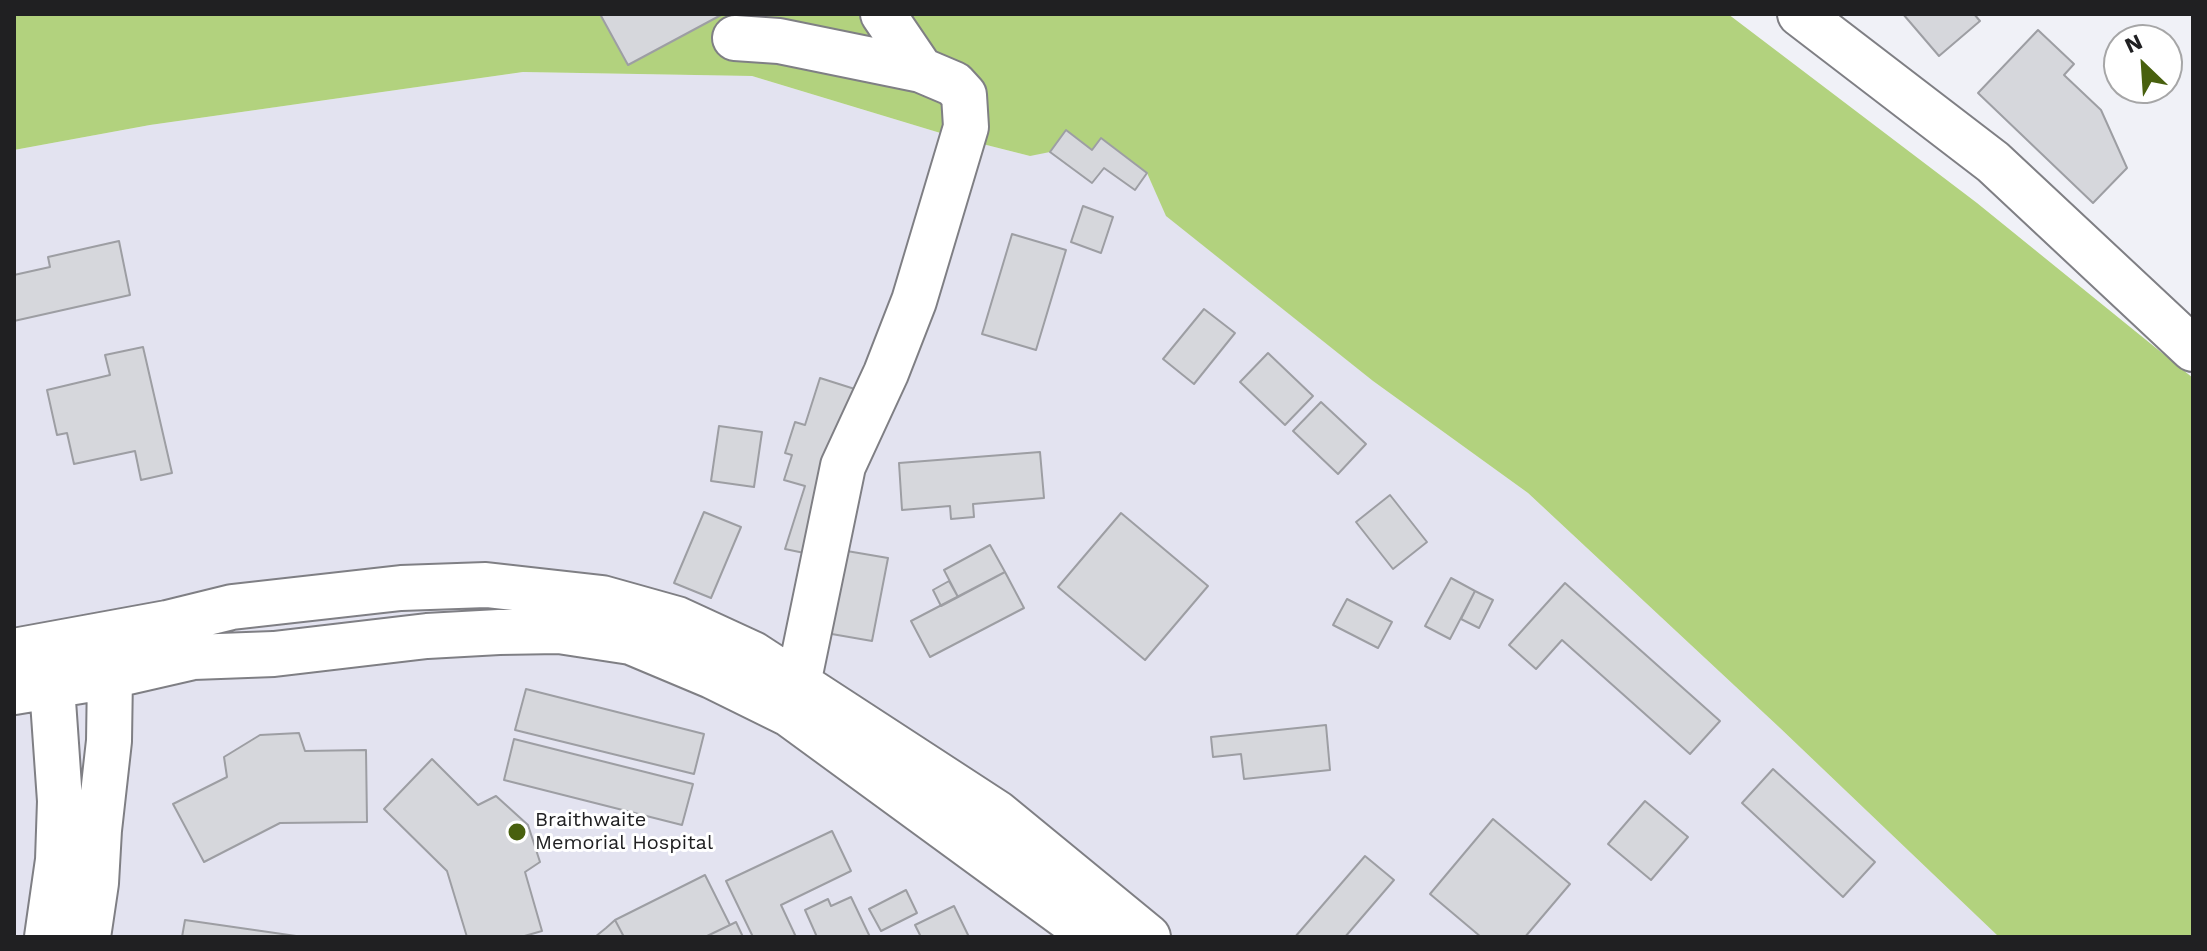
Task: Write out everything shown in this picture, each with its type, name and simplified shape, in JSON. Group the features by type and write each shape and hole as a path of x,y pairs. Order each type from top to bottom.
{"street":[{"path":"883,14 921,70"},
{"path":"1800,14 1993,162 2193,349"},
{"path":"735,38 779,41 800,30 921,70 954,84 964,95 966,127 914,301 886,373 843,466 798,684"},
{"path":"34,689 167,623 232,607 401,588 486,585 602,598 677,619 753,654 997,813 1148,937"},
{"path":"47,937 58,860 60,801 34,689 31,647 107,655 193,657 274,654 427,636 559,631 631,642 712,676 789,714 1094,937"},
{"path":"88,937 109,741 107,655"}],"shaded area":[{"path":"523,72 752,76 947,135 1030,156 1066,130 1101,138 1147,173 1167,216 1373,381 1528,493 1999,937 14,937 14,150 150,125"}],"green space":[{"path":"14,14 1728,14 1977,203 2193,378 2193,937 1999,937 1528,493 1373,381 1166,216 1147,173 1101,138 1092,150 1066,131 1050,152 1030,156 947,135 752,76 523,72 150,125 14,150"}],"building":[{"path":"600,14 723,14 628,65"},
{"path":"1903,14 1974,14 1980,21 1939,56"},
{"path":"2038,30 2074,64 2064,75 2101,110 2127,168 2093,203 1978,93"},
{"path":"1066,130 1092,150 1101,138 1147,173 1135,190 1104,168 1092,183 1050,152"},
{"path":"1083,206 1113,217 1101,253 1071,242"},
{"path":"1012,234 1066,250 1036,350 982,334"},
{"path":"119,241 130,295 14,321 14,275 50,267 48,257"},
{"path":"1204,309 1235,333 1194,384 1163,359"},
{"path":"143,347 172,473 141,480 135,451 74,464 67,433 57,435 47,390 110,375 105,355"},
{"path":"1268,353 1313,396 1285,425 1240,382"},
{"path":"820,378 861,391 809,554 785,549 805,486 784,480 792,455 785,453 795,422 805,425"},
{"path":"1321,402 1366,444 1338,474 1293,431"},
{"path":"719,426 762,432 754,487 711,481"},
{"path":"1040,452 1044,498 973,504 974,517 951,519 950,506 902,510 899,463"},
{"path":"1390,495 1427,542 1393,569 1356,522"},
{"path":"704,512 741,527 711,598 674,583"},
{"path":"1121,513 1208,586 1145,660 1058,587"},
{"path":"990,545 1005,572 958,597 944,570"},
{"path":"841,550 888,558 872,641 826,633"},
{"path":"1005,572 1024,608 930,657 911,621"},
{"path":"1451,578 1475,591 1450,639 1425,626"},
{"path":"949,581 958,597 941,606 933,590"},
{"path":"1565,583 1720,721 1690,754 1562,640 1536,669 1509,645"},
{"path":"1475,591 1493,600 1479,628 1461,619"},
{"path":"1347,599 1392,622 1378,648 1333,625"},
{"path":"526,689 704,734 694,774 515,730"},
{"path":"1326,725 1330,770 1244,779 1241,754 1213,757 1211,737"},
{"path":"299,733 305,751 366,750 367,822 280,823 204,862 173,804 227,777 224,757 260,735"},
{"path":"514,739 693,784 682,825 504,780"},
{"path":"432,759 478,805 496,796 528,825 540,862 525,872 542,931 521,937 467,937 447,871 384,809"},
{"path":"1773,769 1875,862 1843,897 1742,803"},
{"path":"1645,801 1688,837 1651,880 1608,844"},
{"path":"1493,819 1570,884 1525,937 1481,937 1430,894"},
{"path":"832,831 851,871 781,905 796,937 753,937 726,881"},
{"path":"1365,856 1394,880 1345,937 1295,937"},
{"path":"705,875 730,925 705,937 624,937 615,920"},
{"path":"906,890 917,913 881,931 869,909"},
{"path":"851,897 870,937 817,937 805,910 828,899 831,906"},
{"path":"954,906 969,937 921,937 915,925"},
{"path":"185,920 303,937 182,937"},
{"path":"615,920 624,937 595,937 606,928"},
{"path":"736,922 743,937 705,937 730,925"}],"place":[{"name":"Braithwaite Memorial Hospital","path":"517,832"}]}
